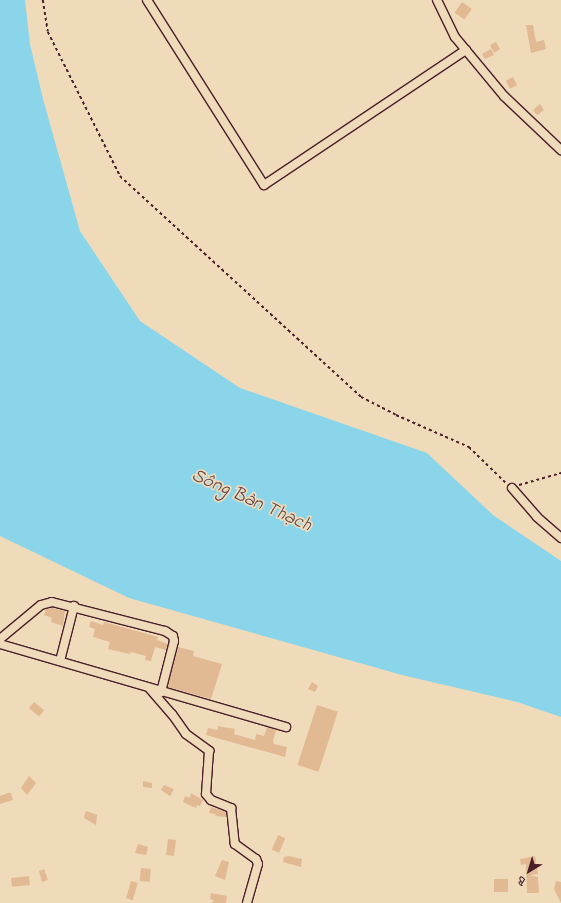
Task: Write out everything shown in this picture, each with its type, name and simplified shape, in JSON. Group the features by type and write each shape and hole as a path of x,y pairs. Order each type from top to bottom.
{"street":[{"path":"147,0 264,185 466,50"},
{"path":"437,0 455,37 504,96 561,150"},
{"path":"512,488 537,517 561,538"},
{"path":"0,639 44,603 74,606 165,631 173,636 161,692"},
{"path":"60,661 74,606"},
{"path":"0,644 161,692 286,727"},
{"path":"149,688 172,714 186,734 209,751 206,794 211,800 231,808 235,844 256,859 258,864 247,903"}],"path":[{"path":"43,0 48,32 120,176 361,396 396,415 469,447 512,488 535,479 561,473"}],"water":[{"name":"Sông Bàn Thạch","path":"0,0 25,0 30,44 43,99 80,231 140,321 240,388 427,453 493,515 561,561 561,717 517,702 402,675 129,598 0,536"}],"building":[{"path":"462,2 472,9 464,20 455,13"},
{"path":"526,25 533,25 536,42 544,40 546,49 531,53"},
{"path":"496,42 500,49 494,53 490,45"},
{"path":"491,49 494,55 485,59 482,54"},
{"path":"513,77 517,85 510,89 506,81"},
{"path":"540,104 544,110 537,115 533,110"},
{"path":"52,608 65,611 63,626 51,622 52,618 44,615 46,609"},
{"path":"91,621 103,625 104,622 158,637 157,640 168,644 166,650 155,647 151,661 145,660 146,656 131,652 130,654 108,649 110,642 93,637 95,629 89,627"},
{"path":"178,647 194,651 193,656 222,664 211,699 168,687"},
{"path":"312,682 318,686 315,692 308,689"},
{"path":"34,702 44,710 39,716 29,708"},
{"path":"317,705 338,712 318,772 298,765"},
{"path":"218,726 235,729 234,734 255,740 256,734 264,736 267,727 276,730 273,741 274,744 287,747 285,757 206,735 208,728 218,730"},
{"path":"29,776 36,783 27,795 21,788"},
{"path":"143,781 152,783 152,788 143,787"},
{"path":"164,785 174,789 170,796 161,790"},
{"path":"11,793 13,800 0,804 0,796"},
{"path":"191,793 203,800 200,806 197,805 196,808 183,802 185,796 190,798"},
{"path":"211,807 226,812 226,817 215,816 216,814 209,813"},
{"path":"86,811 97,815 96,825 84,818"},
{"path":"278,835 285,838 279,853 272,850"},
{"path":"168,839 176,840 174,856 166,855"},
{"path":"138,844 148,847 146,855 135,853"},
{"path":"289,856 302,859 301,867 283,862 284,857"},
{"path":"535,856 538,874 530,875 538,877 539,893 527,893 526,864 521,865 520,859"},
{"path":"222,860 229,862 225,880 215,876"},
{"path":"141,868 151,869 150,882 140,881"},
{"path":"44,869 48,880 42,882 39,871"},
{"path":"29,876 30,885 12,887 11,878"},
{"path":"494,879 508,879 508,892 494,892"},
{"path":"131,881 138,883 133,900 126,898"},
{"path":"556,881 561,882 561,903 554,889"},
{"path":"211,893 227,896 226,903 212,903 214,900 210,899"}]}
